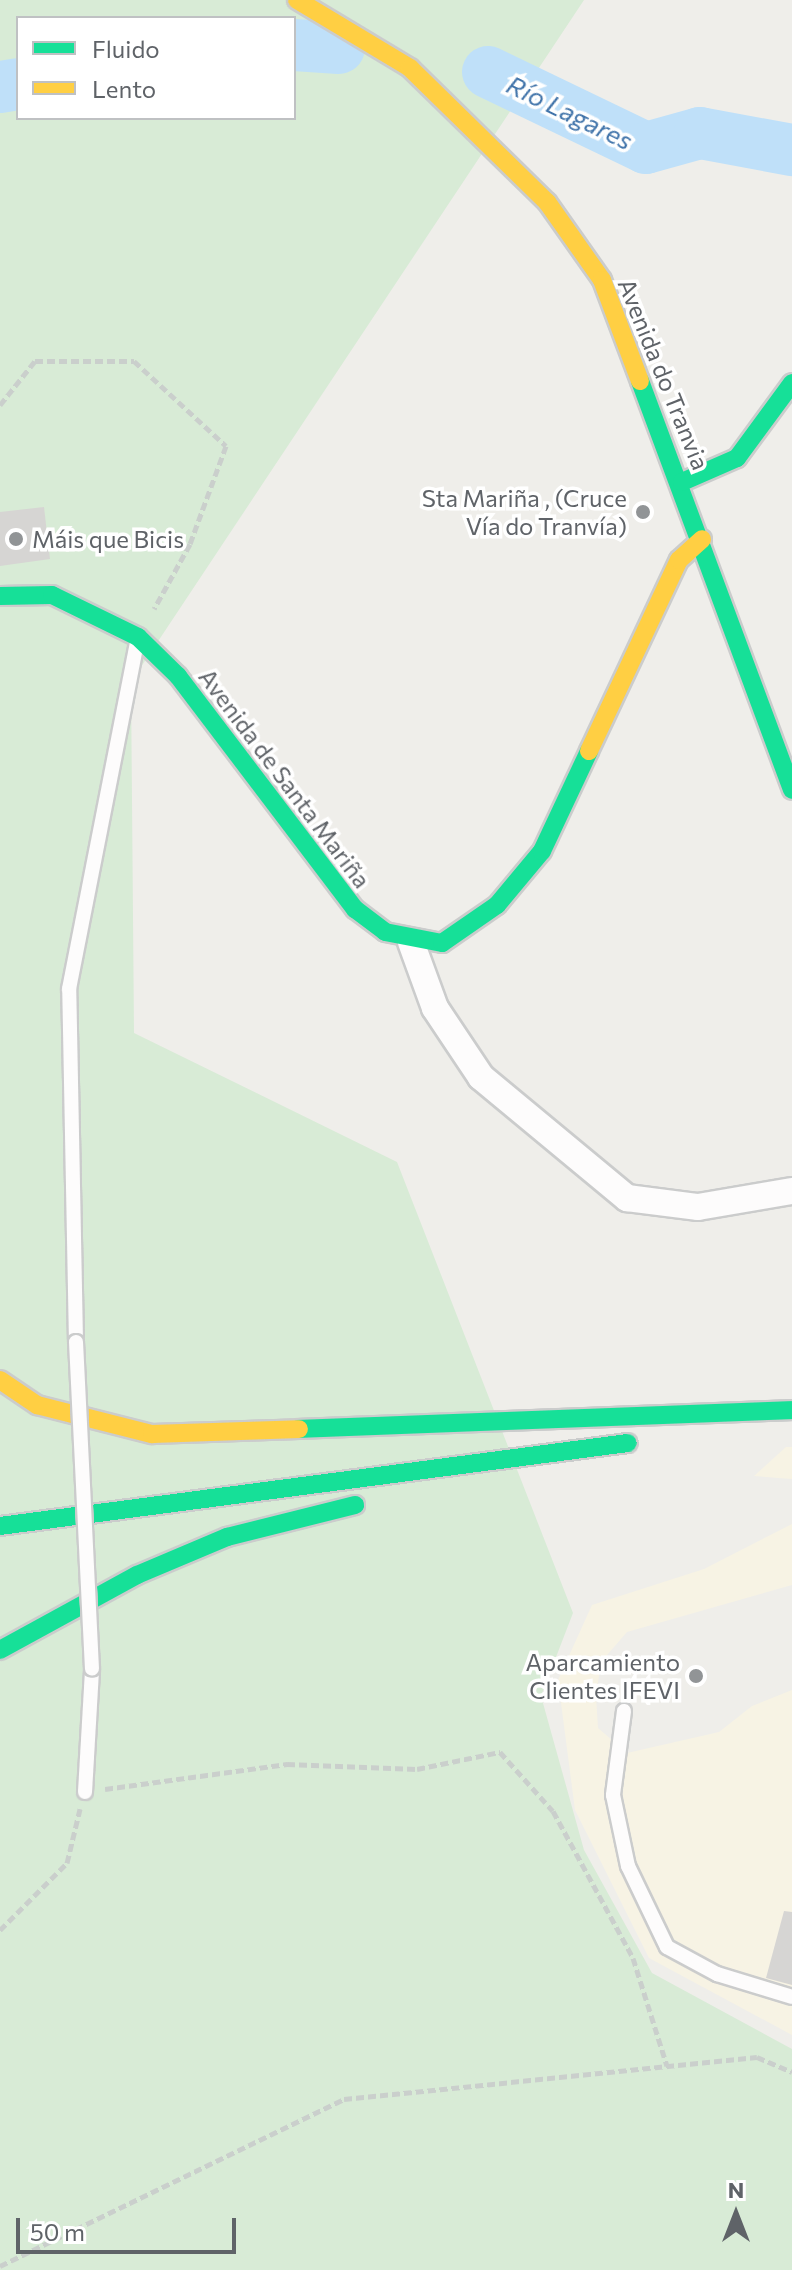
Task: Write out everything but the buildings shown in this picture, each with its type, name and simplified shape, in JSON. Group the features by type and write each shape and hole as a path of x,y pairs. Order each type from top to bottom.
{"main road":[{"name":"Avenida do Tranvia","path":"297,0 410,68 480,129 547,202 602,280 682,482 792,790"},
{"path":"682,482 737,458 792,383"},
{"path":"411,942 442,943 467,931 542,851 679,560 702,539"},
{"name":"Avenida de Santa Mariña","path":"0,596 52,595 138,637 178,676 355,909 411,942"},
{"path":"0,1380 37,1405 152,1434 469,1427 792,1412"},
{"path":"0,1526 579,1451 792,1412"},
{"path":"331,1449 469,1427"},
{"path":"427,1492 579,1451"},
{"path":"58,1491 101,1486"},
{"path":"0,1650 137,1575 227,1537 371,1502"}],"street":[{"path":"411,942 435,1008 481,1077 627,1198 698,1207 792,1191"}],"lane":[{"path":"85,1792 92,1669 76,1342 69,989 138,637"},
{"path":"624,1711 613,1795 628,1866 667,1947 717,1974 792,1997"}],"path":[{"path":"0,405 35,361 134,361 226,446 190,544 138,637"},
{"path":"0,1930 67,1863 85,1792 287,1764 417,1769 500,1752 553,1811 633,1958 667,2066"},
{"path":"0,2266 344,2099 757,2057 792,2072"}],"shaded area":[{"path":"786,1447 792,1447 792,1479 754,1476"},
{"path":"792,1524 792,1585 627,1632 601,1662 596,1696 598,1728 627,1753 719,1732 752,1706 792,1690 792,2035 649,1958 575,1810 558,1680 592,1605 704,1569"}],"green space":[{"path":"0,0 584,0 131,682 134,1033 397,1162 573,1613 541,1696 584,1850 652,1973 792,2049 792,2270 0,2270"}],"waterway":[{"name":"Río Lagares","path":"296,45 339,48"},
{"name":"Río Lagares","path":"488,72 646,148 700,133 792,150"},
{"name":"Río Lagares","path":"0,87 16,84"}],"traffic: fast":[{"path":"640,381 792,790"},
{"path":"682,482 737,458 792,383"},
{"path":"0,596 52,595 138,637 178,676 355,909 385,932 442,943 497,905 542,851 589,751"},
{"path":"299,1429 792,1410"},
{"path":"0,1526 628,1443"},
{"path":"0,1650 137,1575 227,1537 355,1505"}],"traffic: slow":[{"path":"297,0 410,68 547,202 602,280 640,381"},
{"path":"589,751 679,560 702,539"},
{"path":"0,1380 37,1405 152,1434 299,1429"}],"place":[{"name":"Sta Mariña , (Cruce Vía do Tranvía)","path":"643,512"},
{"name":"Máis que Bicis","path":"16,539"},
{"name":"Aparcamiento Clientes IFEVI","path":"696,1676"}]}
